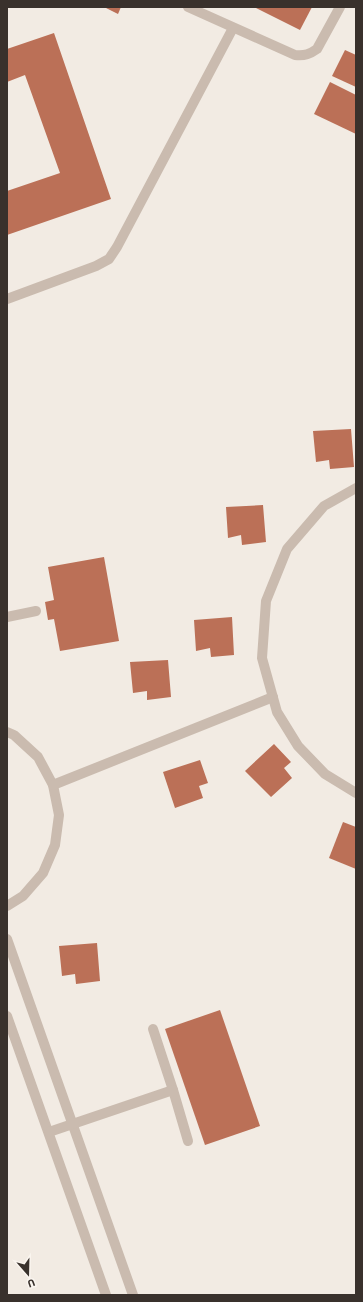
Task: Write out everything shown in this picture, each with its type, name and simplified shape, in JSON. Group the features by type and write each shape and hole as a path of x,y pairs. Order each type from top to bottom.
{"lane":[{"path":"188,7 295,55 304,56 311,54 317,49 340,7"},
{"path":"7,299 96,266 109,259 117,247 233,28"},
{"path":"356,488 324,506 288,549 266,602 262,658 277,712 298,746 325,774 356,793"},
{"path":"7,617 36,611"},
{"path":"53,785 273,697"},
{"path":"7,732 14,735 38,757 53,785 59,815 55,845 43,873 23,896 7,906"},
{"path":"7,939 133,1295"},
{"path":"7,1016 106,1295"},
{"path":"153,1029 188,1141"},
{"path":"49,1132 173,1090"}],"building":[{"path":"104,7 121,7 118,14"},
{"path":"254,7 312,7 300,30"},
{"path":"54,33 111,199 7,235 7,191 60,173 25,75 7,82 7,49"},
{"path":"345,50 356,55 356,87 332,76"},
{"path":"330,82 356,95 356,134 314,114"},
{"path":"351,429 354,467 330,469 329,460 316,462 313,431"},
{"path":"263,505 266,542 242,545 241,535 228,538 226,507"},
{"path":"104,557 119,641 60,651 54,619 48,620 45,602 54,600 48,567"},
{"path":"232,617 234,655 211,657 210,648 196,651 194,620"},
{"path":"168,660 171,697 147,700 147,691 133,693 130,662"},
{"path":"274,744 291,762 284,768 292,778 271,797 245,771"},
{"path":"200,760 208,783 199,786 203,798 175,808 163,772"},
{"path":"343,822 356,827 356,869 329,858"},
{"path":"97,943 100,981 76,984 75,974 62,976 59,946"},
{"path":"220,1010 260,1126 205,1145 165,1029"}]}
